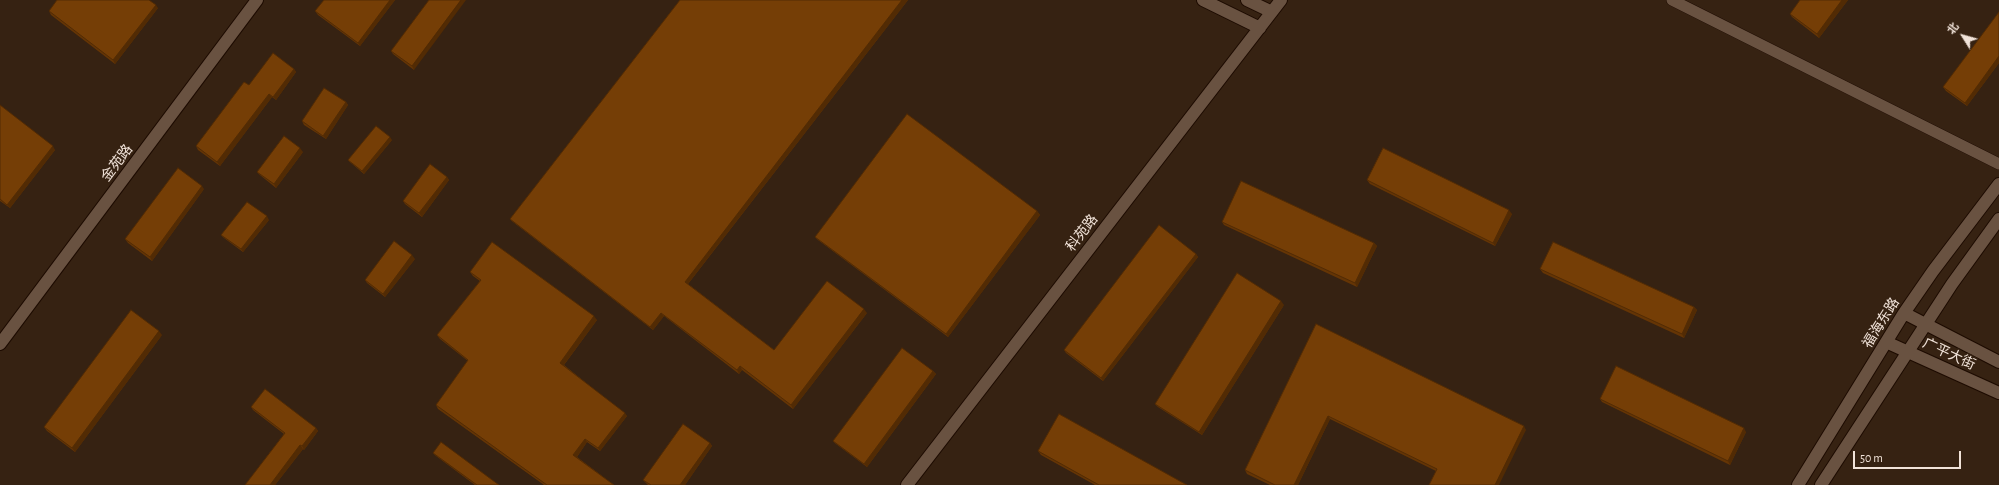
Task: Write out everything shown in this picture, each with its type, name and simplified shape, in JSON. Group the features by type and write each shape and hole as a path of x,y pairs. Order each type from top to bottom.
{"street":[{"name":"金苑路","path":"0,344 257,0"},
{"path":"1203,0 1260,28"},
{"path":"1247,0 1272,12"},
{"name":"科苑路","path":"907,485 1281,0"},
{"path":"1672,0 1999,164"},
{"name":"福海东路","path":"1798,485 1904,313 1933,271 1999,184"},
{"path":"1821,485 1952,284 1999,219"},
{"name":"广平大街","path":"1904,313 1999,362"},
{"name":"广平大街","path":"1886,342 1999,393"}],"building":[{"path":"57,0 149,0 156,5 113,60 49,11"},
{"path":"324,0 390,0 358,43 315,11"},
{"path":"429,0 461,0 412,66 391,51"},
{"path":"680,0 902,0 685,282 774,350 827,281 864,309 791,405 740,366 737,370 661,313 650,327 510,219"},
{"path":"1800,0 1842,0 1817,34 1790,14"},
{"path":"1999,12 1999,56 1965,103 1943,87"},
{"path":"273,53 294,69 273,97 269,94 217,162 196,146 244,82 249,85"},
{"path":"324,88 346,102 323,136 302,121"},
{"path":"0,105 53,146 7,205 0,199"},
{"path":"907,114 1037,211 946,334 815,237"},
{"path":"376,126 390,137 362,171 348,160"},
{"path":"284,136 300,148 274,184 257,172"},
{"path":"1383,148 1509,210 1493,243 1367,180"},
{"path":"430,164 447,177 419,213 403,201"},
{"path":"178,168 202,186 150,257 125,239"},
{"path":"1241,181 1374,243 1355,283 1222,222"},
{"path":"247,202 267,216 241,249 221,235"},
{"path":"1159,225 1196,254 1101,378 1064,350"},
{"path":"394,241 412,255 383,294 365,280"},
{"path":"492,242 594,316 560,363 625,413 598,448 585,439 573,455 614,485 547,485 436,405 468,360 437,335 481,280 470,272"},
{"path":"1553,242 1694,307 1682,334 1540,269"},
{"path":"1237,273 1281,301 1199,432 1155,404"},
{"path":"131,310 159,331 72,448 44,427"},
{"path":"1316,324 1524,426 1495,485 1429,485 1437,469 1328,416 1294,485 1275,485 1245,470"},
{"path":"902,348 933,371 864,464 833,441"},
{"path":"1616,366 1744,428 1728,461 1600,399"},
{"path":"265,389 316,428 302,446 300,445 270,485 245,485 285,433 251,407"},
{"path":"1059,414 1187,485 1099,485 1038,451"},
{"path":"683,424 710,443 680,485 651,485 643,480"},
{"path":"441,442 499,485 477,485 433,453"}]}
